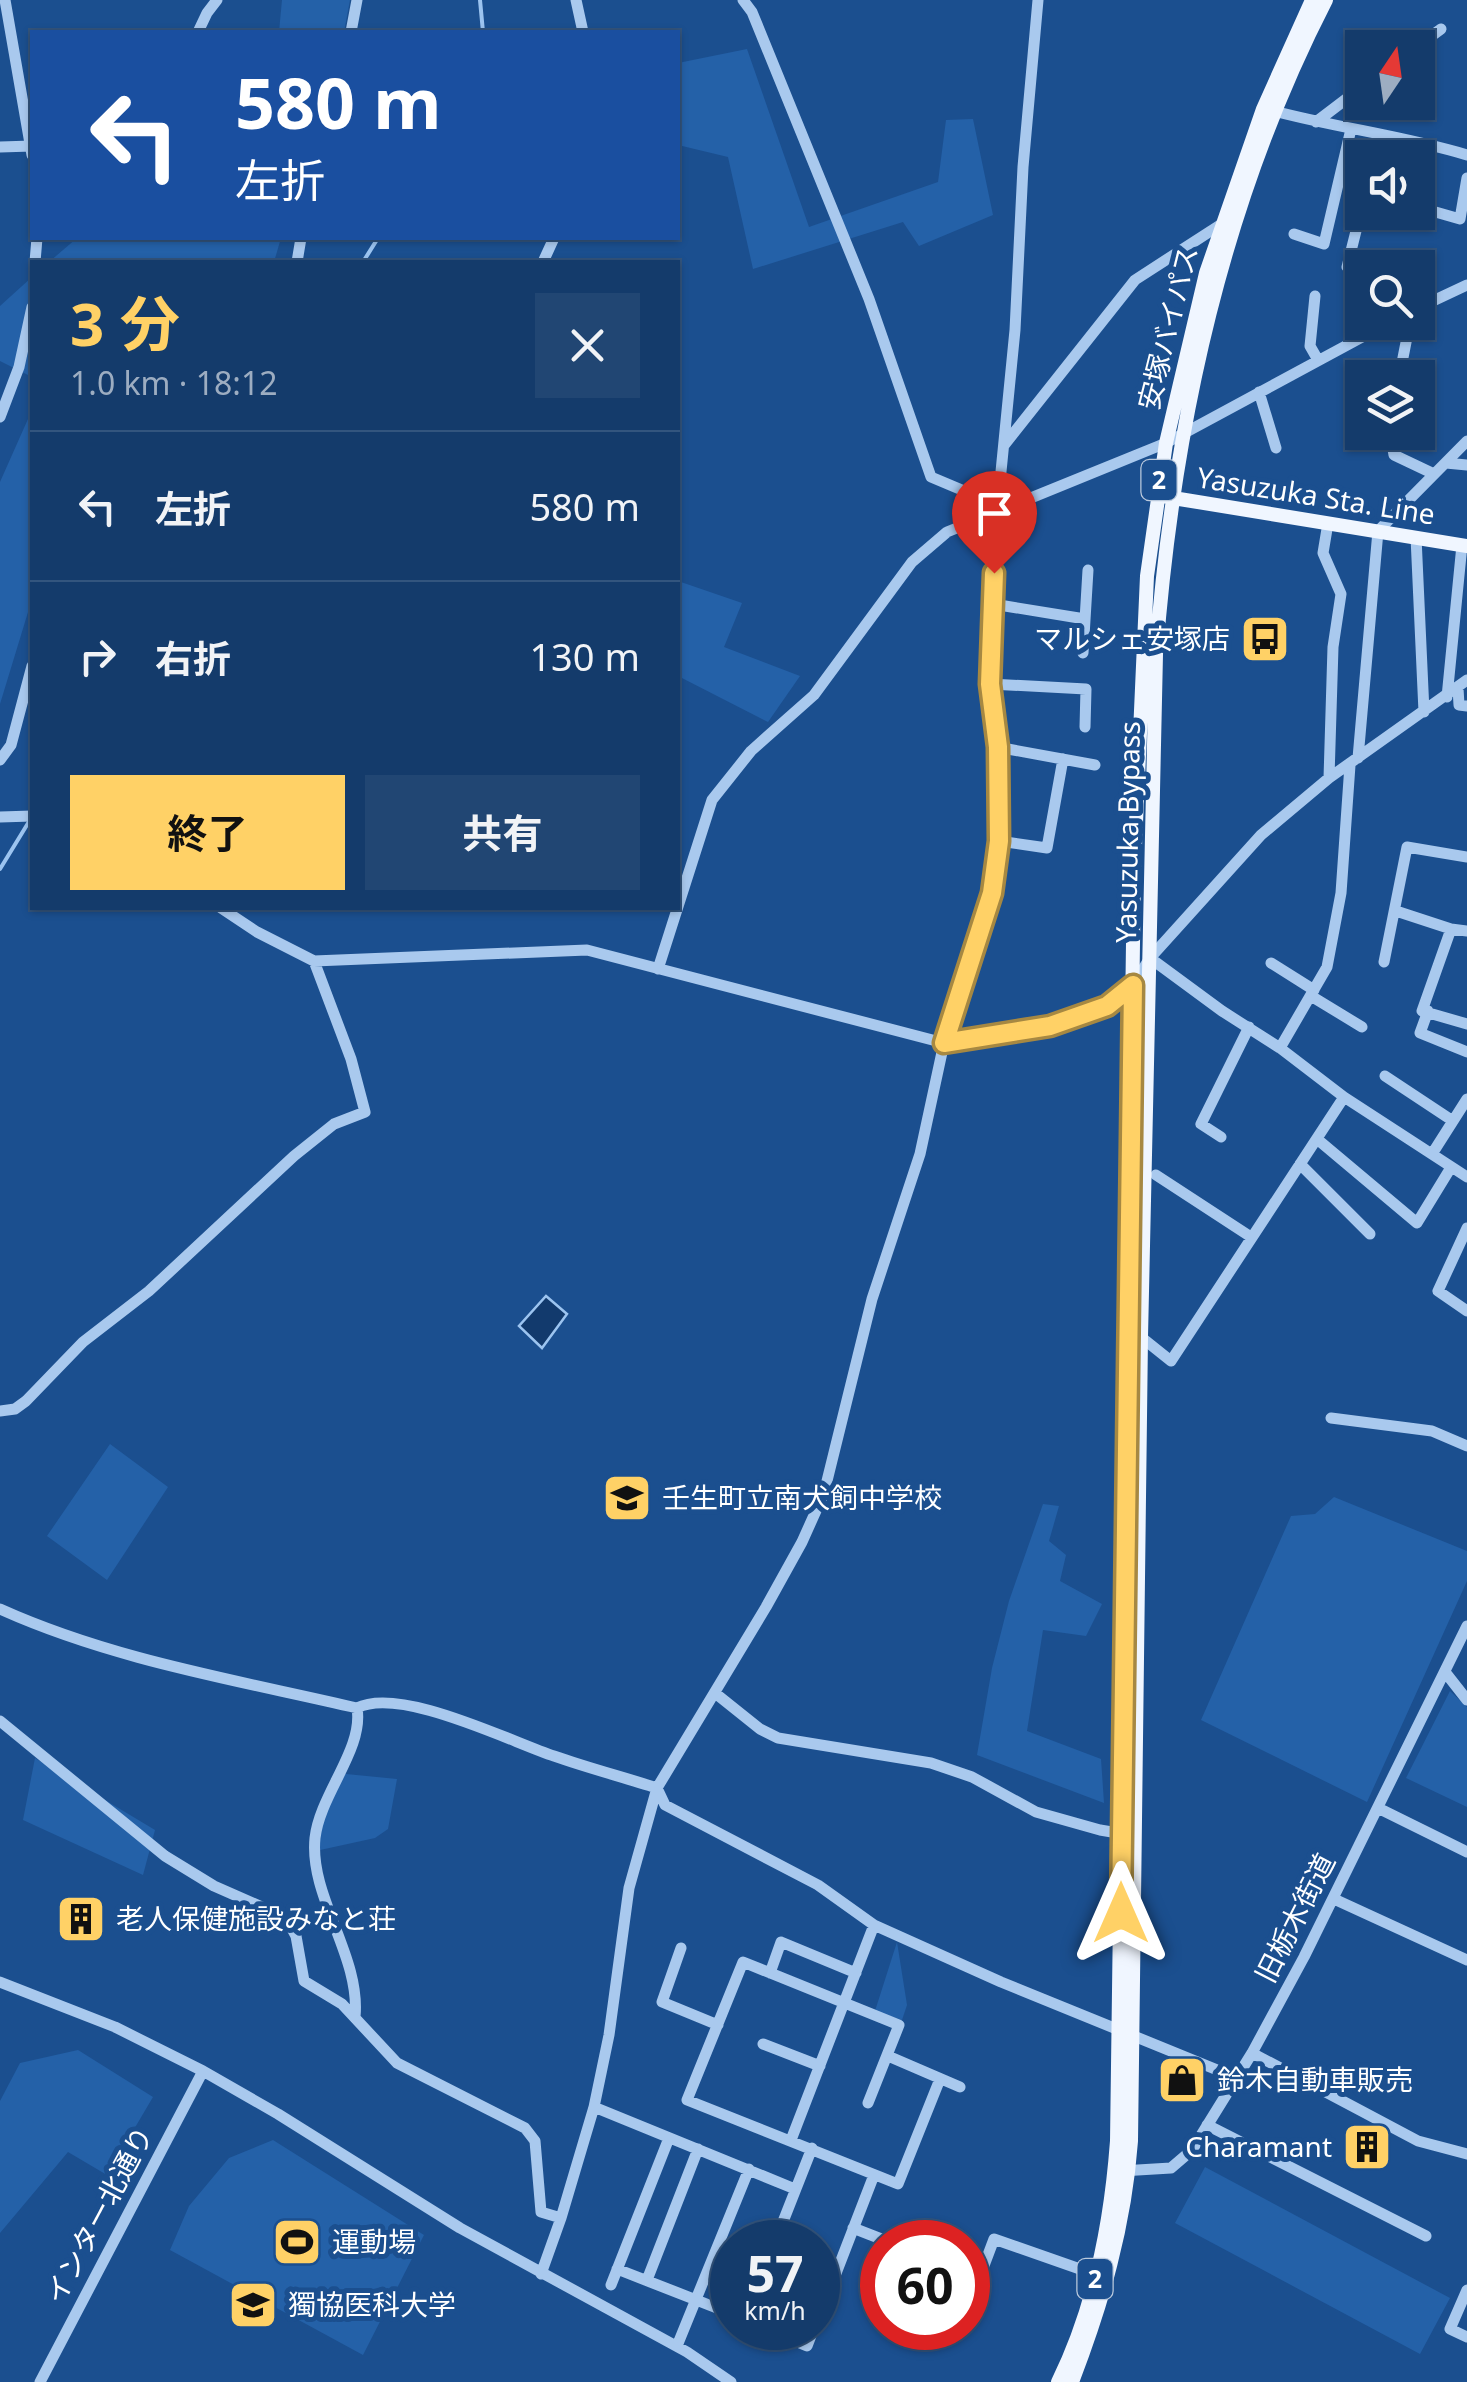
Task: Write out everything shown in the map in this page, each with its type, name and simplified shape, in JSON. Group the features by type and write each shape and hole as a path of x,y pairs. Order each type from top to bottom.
{"main road":[{"name":"安塚バイパス","path":"1133,985 1142,655 1156,495 1220,225 1262,108 1312,0"},
{"name":"Yasuzuka Bypass","path":"1128,1835 1156,654 1173,498 1185,432 1235,220 1274,110 1326,0"},
{"name":"Yasuzuka Sta. Line","path":"1156,495 1464,545"},
{"name":"Yasuzuka Bypass","path":"1122,2171 1127,2032 1133,985"},
{"name":"2","path":"1058,2382 1076,2342 1122,2171"},
{"name":"2","path":"1072,2382 1108,2278 1122,2171"}],"street":[{"path":"5,0 30,138"},
{"path":"199,30 218,0"},
{"path":"351,30 358,0"},
{"path":"576,0 583,30"},
{"path":"743,0 752,12 862,280 931,478 988,502 997,512"},
{"path":"540,2274 594,2107 609,2036 627,1899 657,1788 798,1549 824,1493 868,1313 920,1154 944,1043 992,893 999,841 998,747 990,684 997,512 1038,0"},
{"path":"1435,32 1440,28"},
{"path":"1316,122 1345,99"},
{"path":"1274,110 1408,140"},
{"path":"1294,234 1324,244 1350,129"},
{"path":"1381,140 1382,135"},
{"path":"0,146 30,149"},
{"path":"1435,146 1467,156"},
{"path":"1435,212 1460,219 1467,178"},
{"path":"1004,446 1136,280 1220,225"},
{"path":"1435,300 1467,285"},
{"path":"1315,296 1310,346 1318,360"},
{"path":"0,417 19,367 30,316"},
{"path":"680,900 712,800 743,760 814,695 912,562 947,532 1166,443 1356,340"},
{"path":"1259,392 1276,448"},
{"path":"1280,1048 1328,968 1341,894 1378,531 1467,441"},
{"path":"1393,450 1394,455 1434,474"},
{"path":"1446,463 1467,466"},
{"path":"1328,523 1323,553 1341,594 1334,647 1329,778"},
{"path":"1416,537 1424,712"},
{"path":"1447,696 1464,545"},
{"path":"1083,653 1088,570"},
{"path":"993,604 1085,619"},
{"path":"0,760 11,745 30,674"},
{"path":"990,684 1086,689 1085,727"},
{"path":"224,910 314,961 579,950 944,1043 1050,1026 1107,1006 1133,985 1150,958 1262,835 1329,778 1463,684"},
{"path":"1463,684 1459,705 1467,706"},
{"path":"998,747 1095,765"},
{"path":"999,841 1048,848 1063,758"},
{"path":"0,817 30,816"},
{"path":"1384,962 1407,848 1467,857"},
{"path":"658,969 677,910"},
{"path":"1396,911 1451,929 1467,930"},
{"path":"1451,929 1422,1010 1467,1024"},
{"path":"1150,958 1344,1097 1467,1177"},
{"path":"0,1412 15,1409 26,1401 82,1342 149,1291 294,1156 334,1124 365,1112 351,1059 314,961"},
{"path":"1271,963 1362,1027"},
{"path":"1428,1011 1420,1034 1467,1052"},
{"path":"1221,1137 1201,1124 1249,1027"},
{"path":"1384,1076 1453,1121"},
{"path":"1142,1337 1172,1361 1344,1097"},
{"path":"1432,1154 1467,1099"},
{"path":"1317,1140 1417,1223 1450,1168"},
{"path":"1300,1164 1370,1234"},
{"path":"1156,1174 1250,1238"},
{"path":"1467,1228 1438,1291 1467,1311"},
{"path":"1330,1418 1432,1431 1467,1446"},
{"path":"0,1609 56,1634 122,1654 357,1708 369,1702 440,1712 554,1756 657,1788 665,1805 818,1885 874,1925 1237,2078"},
{"name":"旧栃木街道","path":"1122,2171 1161,2170 1179,2164 1237,2078 1334,1899 1467,1626"},
{"path":"1445,1672 1467,1700"},
{"path":"715,1694 778,1738 942,1766 972,1777 1036,1812 1128,1835"},
{"path":"354,2017 355,1988 317,1864 315,1839 322,1810 360,1725 357,1708"},
{"path":"0,1720 165,1856 214,1886 271,1911 290,1925 296,1936 304,1981 342,2004 397,2063 531,2134 535,2141 541,2212 561,2218"},
{"path":"1378,1808 1467,1852"},
{"path":"1334,1899 1467,1960"},
{"path":"791,2140 874,1925"},
{"path":"770,1973 782,1942 856,1972"},
{"path":"682,1948 662,2002 718,2025"},
{"path":"868,2103 899,2026 743,1962 687,2100 898,2184 940,2078"},
{"path":"0,1982 115,2027 202,2071 540,2274 677,2346 731,2382"},
{"path":"763,2044 820,2066"},
{"path":"1252,2053 1418,2141 1467,2154"},
{"path":"888,2056 960,2088"},
{"name":"インター北通り","path":"40,2382 202,2071"},
{"path":"594,2107 796,2189"},
{"path":"1207,2125 1426,2236"},
{"path":"611,2285 669,2138"},
{"path":"784,2220 812,2148"},
{"path":"646,2280 698,2149"},
{"path":"677,2346 748,2169"},
{"path":"840,2262 874,2175"},
{"path":"853,2228 860,2231"},
{"path":"990,2246 994,2239 1096,2275"},
{"path":"618,2270 710,2304"},
{"path":"1467,2290 1450,2329 1467,2338"}],"shaded area":[{"path":"282,0 350,0 344,30 279,30"},
{"path":"747,49 809,227 938,182 946,120 973,119 993,215 919,246 903,222 753,269 728,157 680,145 680,63"},
{"path":"75,240 280,240 275,260 51,260"},
{"path":"30,279 30,376 0,361 0,306"},
{"path":"30,414 30,606 0,704 0,482"},
{"path":"680,582 742,603 724,647 800,676 768,722 680,677"},
{"path":"546,1296 567,1314 542,1348 519,1326"},
{"path":"110,1444 168,1487 107,1580 47,1536"},
{"path":"1334,1497 1467,1551 1467,1581 1367,1802 1201,1720 1291,1516 1315,1514"},
{"path":"1043,1504 1059,1506 1049,1541 1066,1555 1060,1581 1102,1604 1086,1636 1043,1630 1027,1731 1101,1759 1104,1803 977,1755 992,1668 1009,1601"},
{"path":"1450,1691 1467,1707 1467,1807 1406,1778"},
{"path":"35,1758 155,1830 143,1875 23,1820"},
{"path":"336,1773 397,1779 388,1829 375,1838 311,1852"},
{"path":"897,1942 907,2005 902,2020 875,2011"},
{"path":"78,2050 153,2097 107,2175 68,2152 0,2233 0,2101 20,2063"},
{"name":"運動場","path":"273,2140 424,2235 363,2355 170,2250 189,2206 229,2158"},
{"path":"1205,2167 1450,2298 1420,2354 1175,2223"}],"waterway":[{"path":"480,0 483,30"},
{"path":"364,260 377,240"},
{"path":"0,869 30,820"}],"place":[{"name":"マルシェ安塚店","path":"1265,639"},
{"name":"壬生町立南犬飼中学校","path":"627,1498"},
{"name":"老人保健施設みなと荘","path":"81,1919"},
{"name":"鈴木自動車販売","path":"1182,2080"},
{"name":"Charamant","path":"1367,2147"},
{"name":"運動場","path":"297,2242"},
{"name":"獨協医科大学","path":"253,2305"}],"route":[{"path":"994,573 990,684 998,747 999,841 992,893 944,1043 1050,1026 1107,1006 1133,985 1121,1913"}]}
